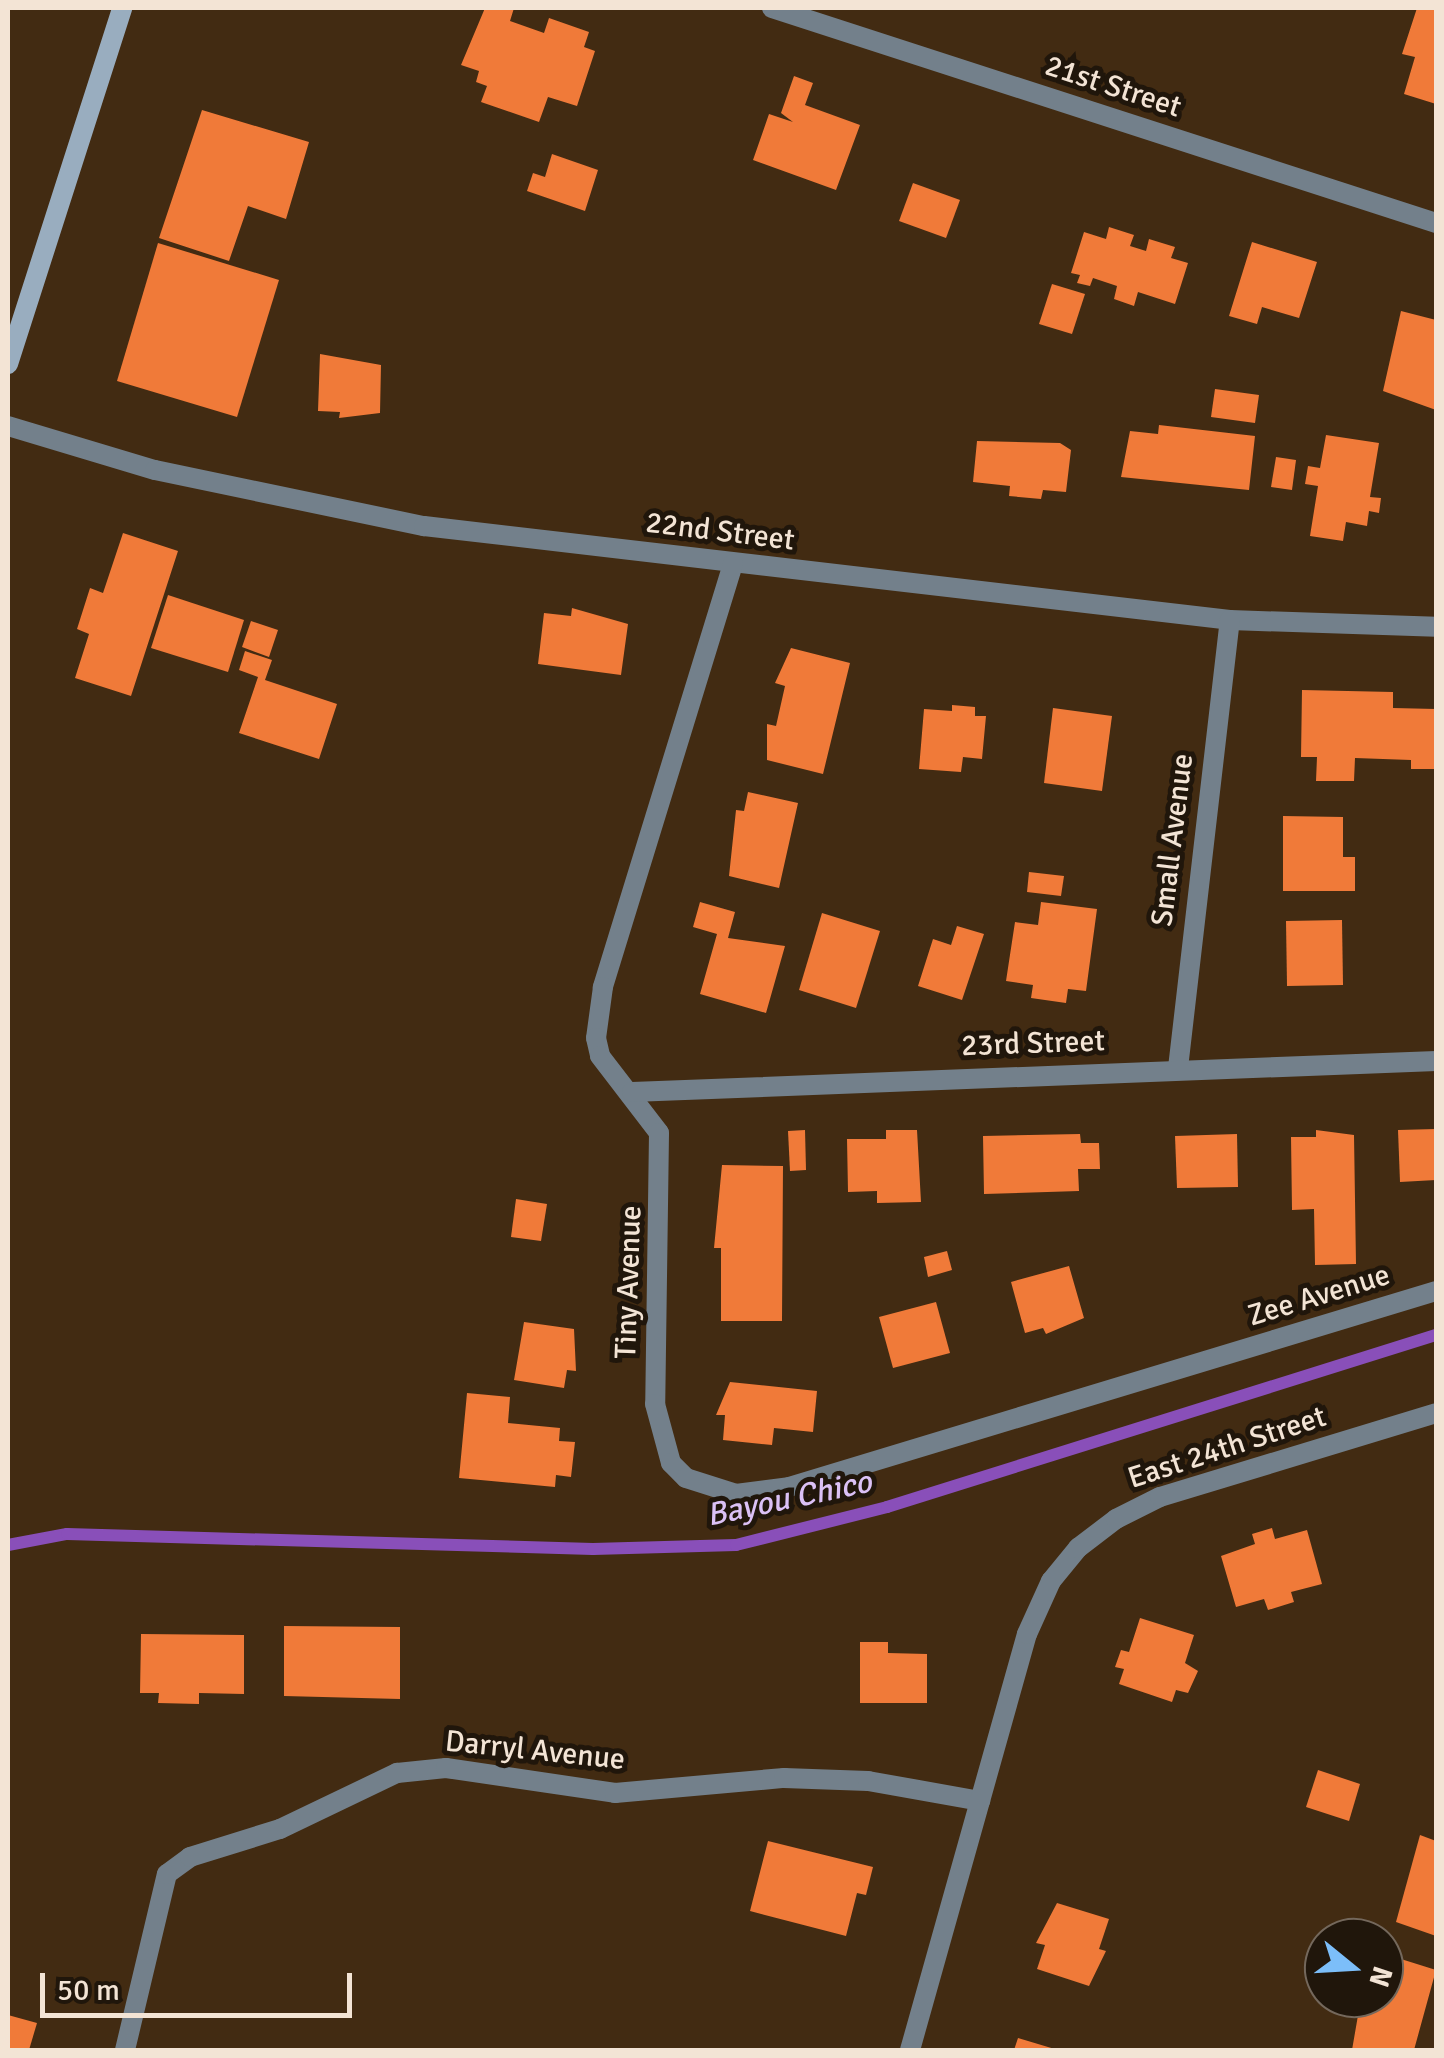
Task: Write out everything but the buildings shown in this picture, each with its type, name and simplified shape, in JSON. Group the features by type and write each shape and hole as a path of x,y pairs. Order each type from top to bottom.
{"main road":[{"path":"8,364 122,8"}],"street":[{"name":"21st Street","path":"772,8 1436,223"},
{"name":"22nd Street","path":"8,426 155,470 322,509 733,564 1230,620 1436,626"},
{"name":"Tiny Avenue","path":"733,564 603,988 596,1038 600,1056 632,1092 659,1133 663,1166 655,1404 661,1445 686,1478 708,1488 736,1494 790,1487 1219,1357"},
{"name":"Small Avenue","path":"1178,1068 1230,620"},
{"name":"23rd Street","path":"632,1092 1436,1061"},
{"name":"Zee Avenue","path":"1219,1357 1436,1292"},
{"name":"East 24th Street","path":"910,2050 1027,1634 1050,1581 1078,1548 1116,1518 1160,1497 1436,1413"},
{"name":"Darryl Avenue","path":"125,2050 167,1874 190,1858 280,1829 397,1773 446,1768 615,1792 784,1778 868,1781 980,1800"}],"waterway":[{"name":"Bayou Chico","path":"8,1545 67,1534 593,1549 736,1545 887,1507 1436,1335"}]}
